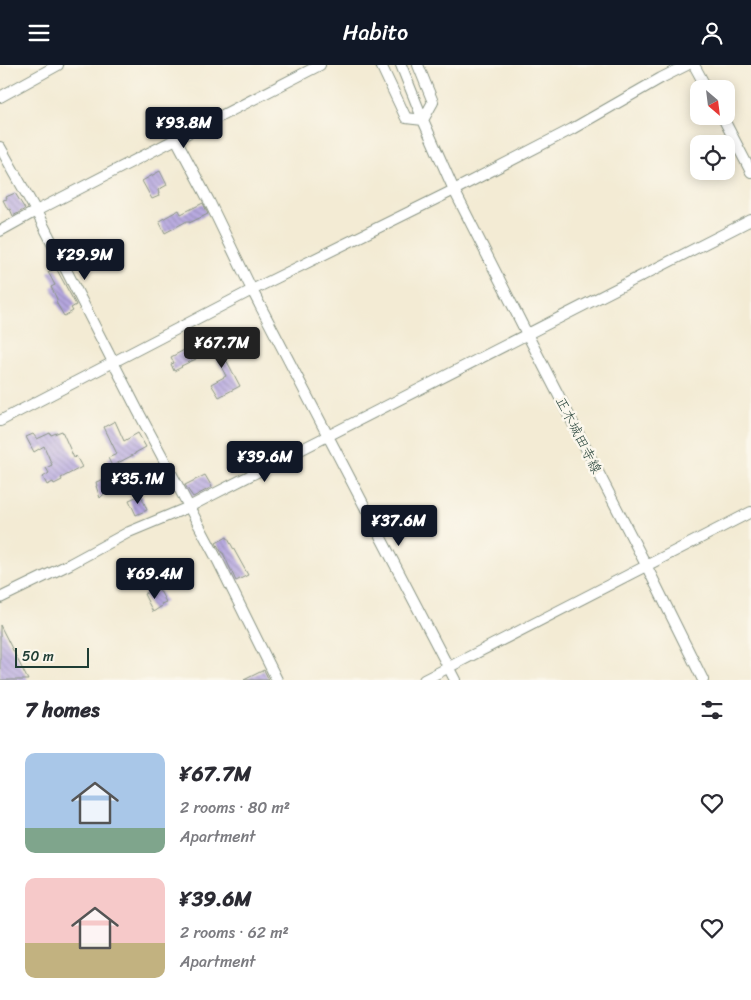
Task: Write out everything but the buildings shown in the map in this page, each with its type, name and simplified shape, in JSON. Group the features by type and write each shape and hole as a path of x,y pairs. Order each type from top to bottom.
{"street":[{"path":"0,97 58,65"},
{"path":"0,231 320,65"},
{"path":"381,65 406,118 423,121 433,103 418,65"},
{"name":"正木城田寺線","path":"402,65 423,121 454,190 703,680"},
{"path":"0,421 252,290 572,129 687,65"},
{"path":"694,65 702,80"},
{"path":"727,125 751,171"},
{"path":"176,139 209,201 252,290 455,680"},
{"path":"0,147 36,211 112,362 219,563 277,680"},
{"path":"0,598 70,564 129,532 189,507 329,437 751,220"},
{"path":"424,680 751,512"}]}
